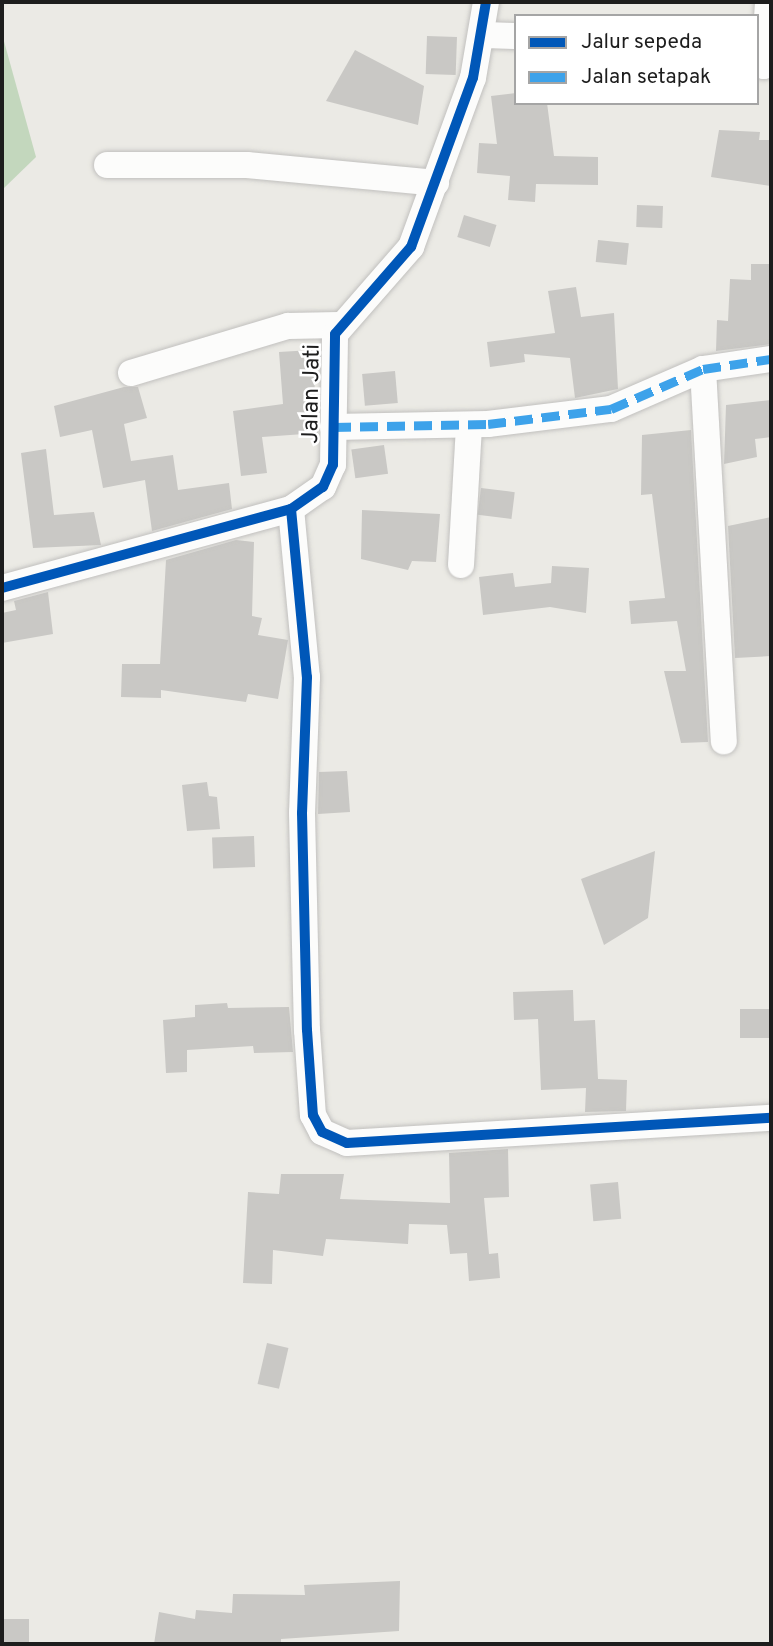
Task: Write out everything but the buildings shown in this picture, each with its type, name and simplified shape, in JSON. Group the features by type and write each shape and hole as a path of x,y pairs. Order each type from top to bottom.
{"street":[{"name":"Jalan Jati","path":"2,588 291,509 331,476 339,325 403,259 436,183 483,35 486,2"},
{"path":"764,65 768,2"},
{"path":"483,35 514,36"},
{"path":"107,165 247,165 436,183"},
{"path":"131,373 288,327 339,325"},
{"path":"333,427 469,425 611,409 702,369 771,359"},
{"path":"702,369 724,741"},
{"path":"461,565 469,425"},
{"path":"291,509 307,677 302,813 307,1030 313,1115 322,1132 347,1143 771,1118"}],"green space":[{"path":"2,34 36,157 2,190"}],"marked path":[{"path":"333,427 488,424 611,409 703,369 771,359"}],"cycle path":[{"path":"2,588 291,509 323,487 333,465 335,334 411,247 473,78 486,2"},
{"path":"291,509 307,677 302,813 307,1030 313,1115 322,1132 347,1143 771,1118"}]}
